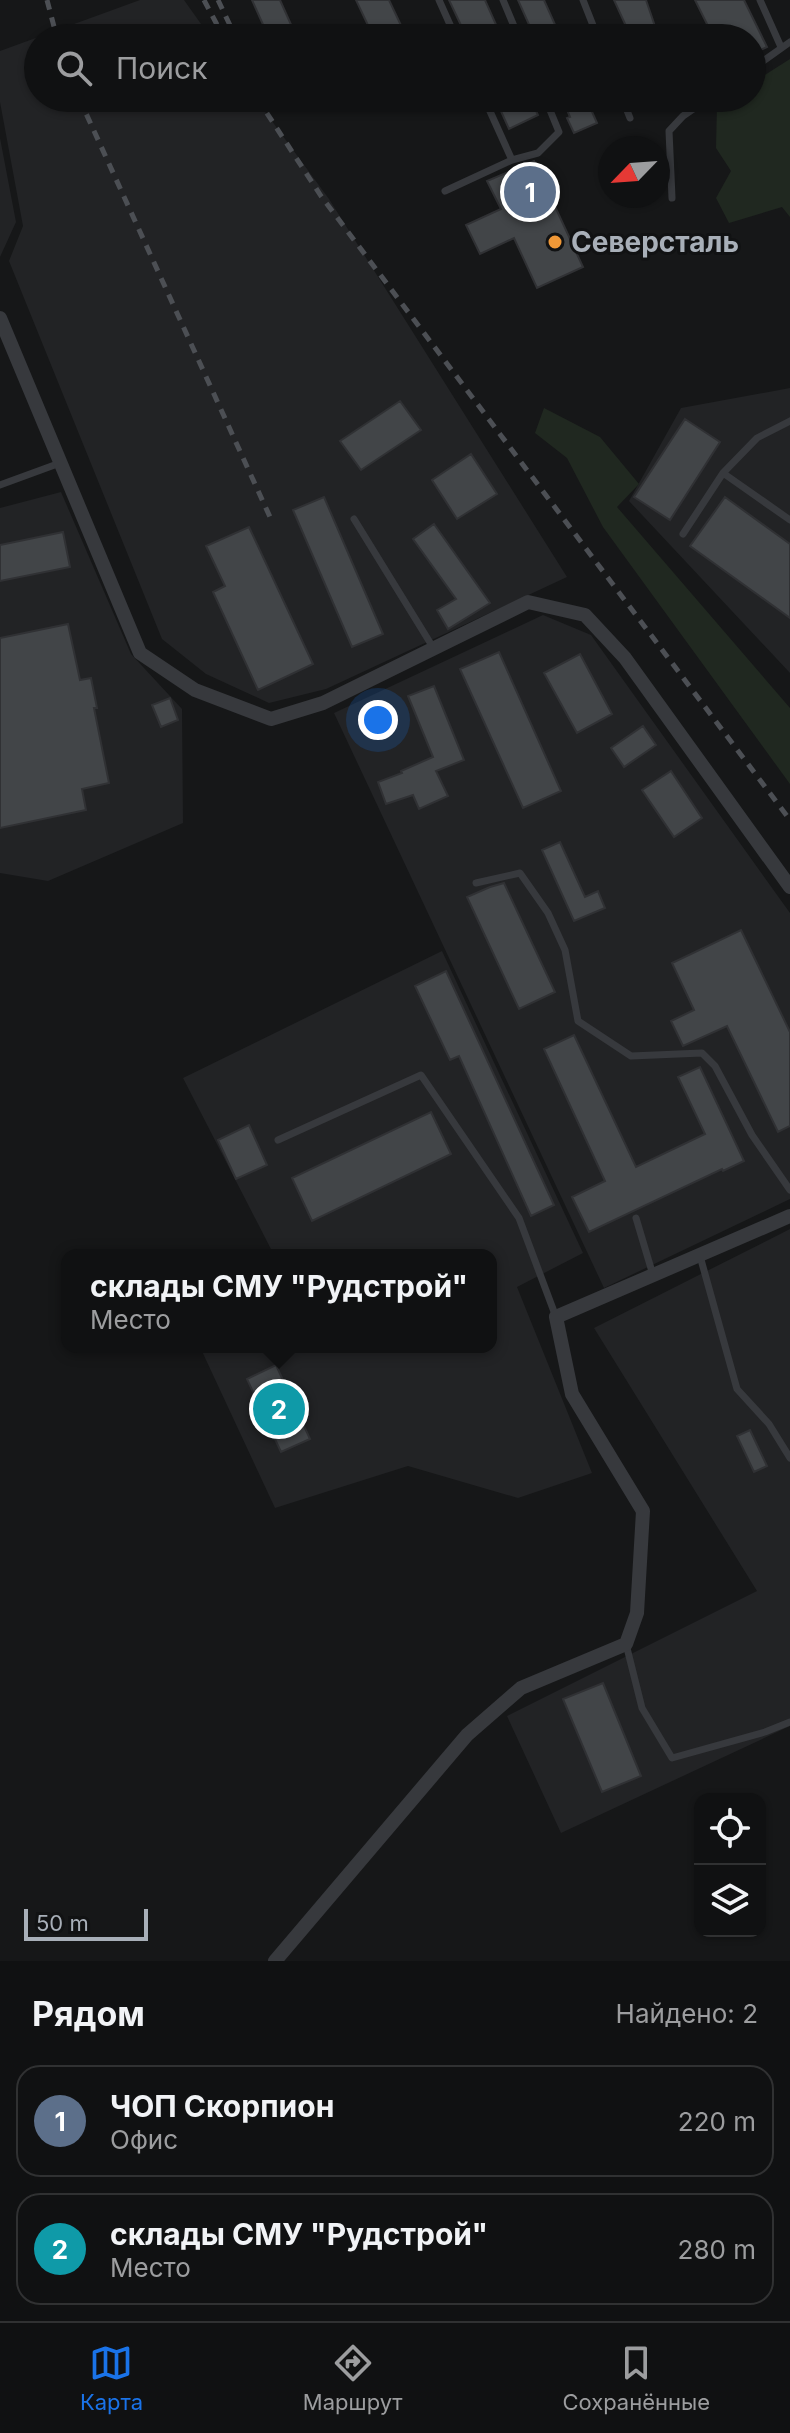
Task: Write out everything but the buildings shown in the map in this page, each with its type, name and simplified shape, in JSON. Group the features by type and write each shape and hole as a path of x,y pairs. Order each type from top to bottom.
{"street":[{"path":"0,318 140,653 195,690 271,719 323,703 528,602 585,615 625,658 790,887"},
{"path":"275,1961 467,1735 521,1688 626,1644 637,1613 643,1511 572,1394 556,1317 790,1216"}],"lane":[{"path":"439,0 450,24"},
{"path":"503,0 513,24"},
{"path":"583,0 592,24"},
{"path":"760,0 781,47"},
{"path":"766,58 790,42"},
{"path":"490,112 512,160"},
{"path":"445,191 512,160 538,153 559,132 551,112"},
{"path":"628,112 630,118"},
{"path":"672,198 669,131 689,112"},
{"path":"683,534 723,473 757,438 790,421"},
{"path":"0,485 60,463"},
{"path":"723,473 790,520"},
{"path":"354,519 434,649"},
{"path":"476,883 520,873 548,913 565,950 578,1021 631,1056 702,1053 715,1066 752,1135 790,1190"},
{"path":"278,1140 421,1075 519,1218 556,1317"},
{"path":"636,1218 653,1275"},
{"path":"700,1255 737,1389 769,1424 790,1458"},
{"path":"626,1644 642,1708 672,1758 790,1722"}],"shaded area":[{"path":"140,0 184,0 201,24 74,24"},
{"path":"24,42 24,112 265,112 329,199 567,577 326,689 269,703 206,674 162,639 9,261 23,226 0,102 0,51"},
{"path":"790,59 790,217 782,207 729,223 716,198 731,171 716,148 717,112 766,112 766,74"},
{"path":"0,138 16,222 0,257"},
{"path":"790,388 790,673 629,501 681,408"},
{"path":"544,408 600,437 639,484 617,507 790,708 790,784 603,527 567,458 535,433"},
{"path":"61,492 131,654 182,709 183,823 48,881 0,873 0,508"},
{"path":"543,615 591,635 790,913 790,1199 604,1288 334,713"},
{"path":"442,951 583,1253 517,1287 592,1473 518,1498 408,1466 275,1508 203,1353 497,1353 497,1249 271,1249 183,1078"},
{"path":"790,1229 790,1726 561,1833 507,1716 757,1591 594,1328"}],"railway":[{"path":"47,0 53,24"},
{"path":"204,0 217,24"},
{"path":"218,0 229,24"},
{"path":"85,112 270,517"},
{"path":"266,112 321,196 790,820"}],"place":[{"name":"ЧОП Скорпион","path":"530,192"},
{"name":"Северсталь","path":"555,242"},
{"name":"склады СМУ \"Рудстрой\"","path":"279,1409"}]}
